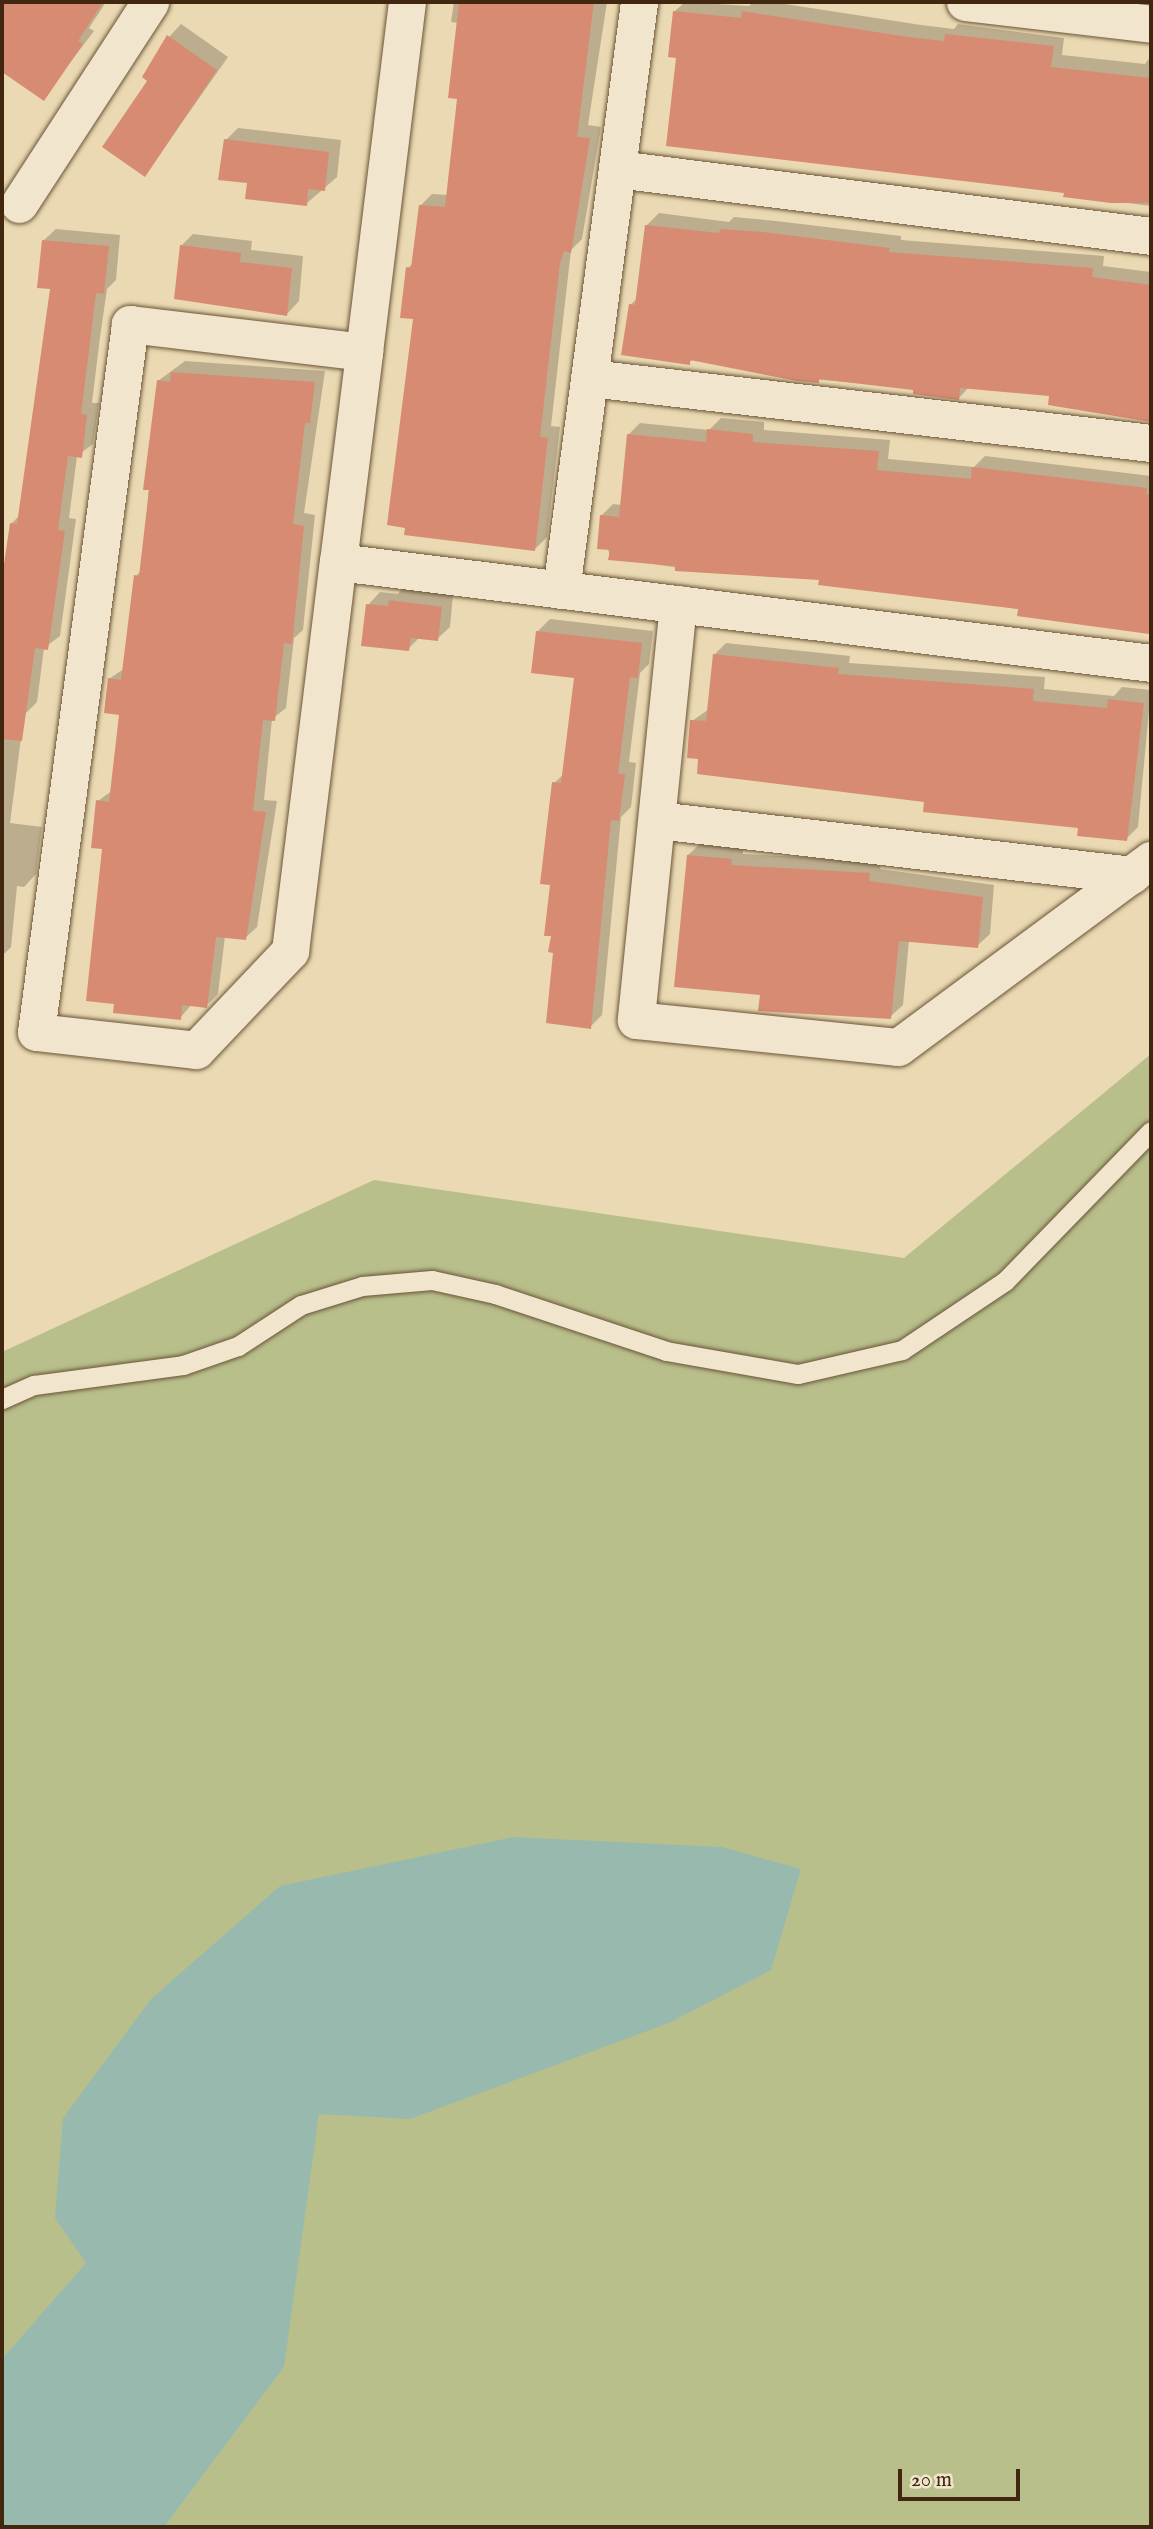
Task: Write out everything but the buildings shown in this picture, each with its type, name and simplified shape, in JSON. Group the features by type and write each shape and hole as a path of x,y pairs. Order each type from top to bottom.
{"street":[{"path":"19,204 150,2"},
{"path":"364,352 130,324 36,1032 196,1050 290,951 364,352 407,2"},
{"path":"561,590 639,2"},
{"path":"965,2 1151,24"},
{"path":"617,169 1151,236"},
{"path":"590,378 1151,443"},
{"path":"338,562 1151,663"},
{"path":"678,604 636,1020 898,1047 1142,868"},
{"path":"657,820 1142,868"}],"lane":[{"path":"2,1399 34,1385 183,1365 237,1346 301,1305 362,1286 432,1280 495,1294 666,1352 798,1374 902,1350 1005,1282 1151,1131"}],"green space":[{"path":"1151,1054 1151,2527 2,2527 2,1352 374,1180 904,1258"}],"water":[{"path":"513,1837 722,1847 801,1869 771,1970 669,2023 410,2119 319,2114 284,2367 164,2527 2,2527 2,2359 86,2263 55,2218 63,2118 151,1999 280,1886"}]}
